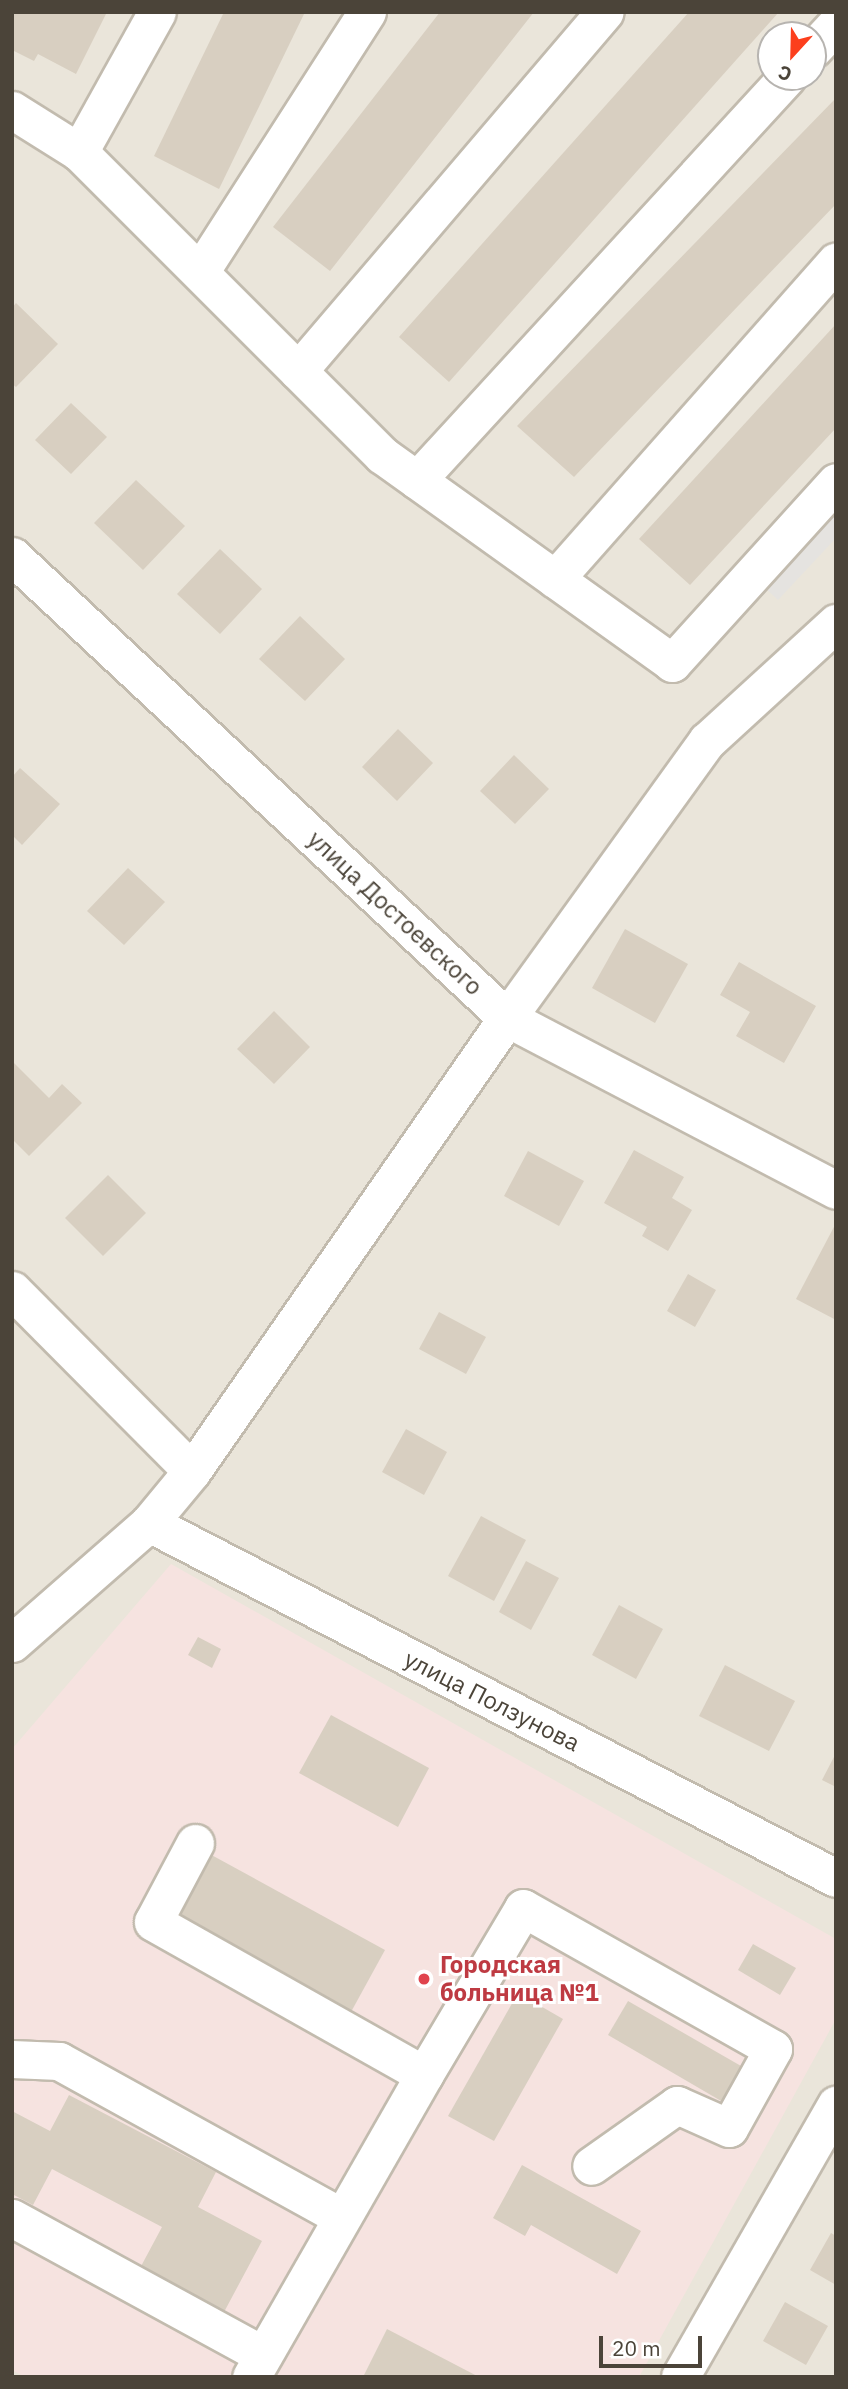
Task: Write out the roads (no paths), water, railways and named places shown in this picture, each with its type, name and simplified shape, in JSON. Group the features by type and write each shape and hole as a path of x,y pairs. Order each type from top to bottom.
{"street":[{"path":"79,152 157,12"},
{"path":"200,272 367,12"},
{"path":"299,371 605,12"},
{"path":"417,480 775,91"},
{"path":"12,110 79,152 382,455 671,663 836,482"},
{"path":"555,579 836,261"},
{"name":"улица Достоевского","path":"12,556 507,1018 836,1190"},
{"path":"12,1643 149,1523 192,1471 507,1018 707,741 836,623"},
{"path":"12,1290 192,1471"},
{"name":"улица Ползунова","path":"149,1523 836,1878"},
{"path":"195,1843 153,1922 424,2075"},
{"path":"12,2218 257,2366 523,1908 773,2049 729,2128 677,2105 591,2166"},
{"path":"12,2059 59,2061 342,2217"},
{"path":"680,2377 836,2105"}],"place":[{"name":"Городская больница №1","path":"424,1979"}]}
